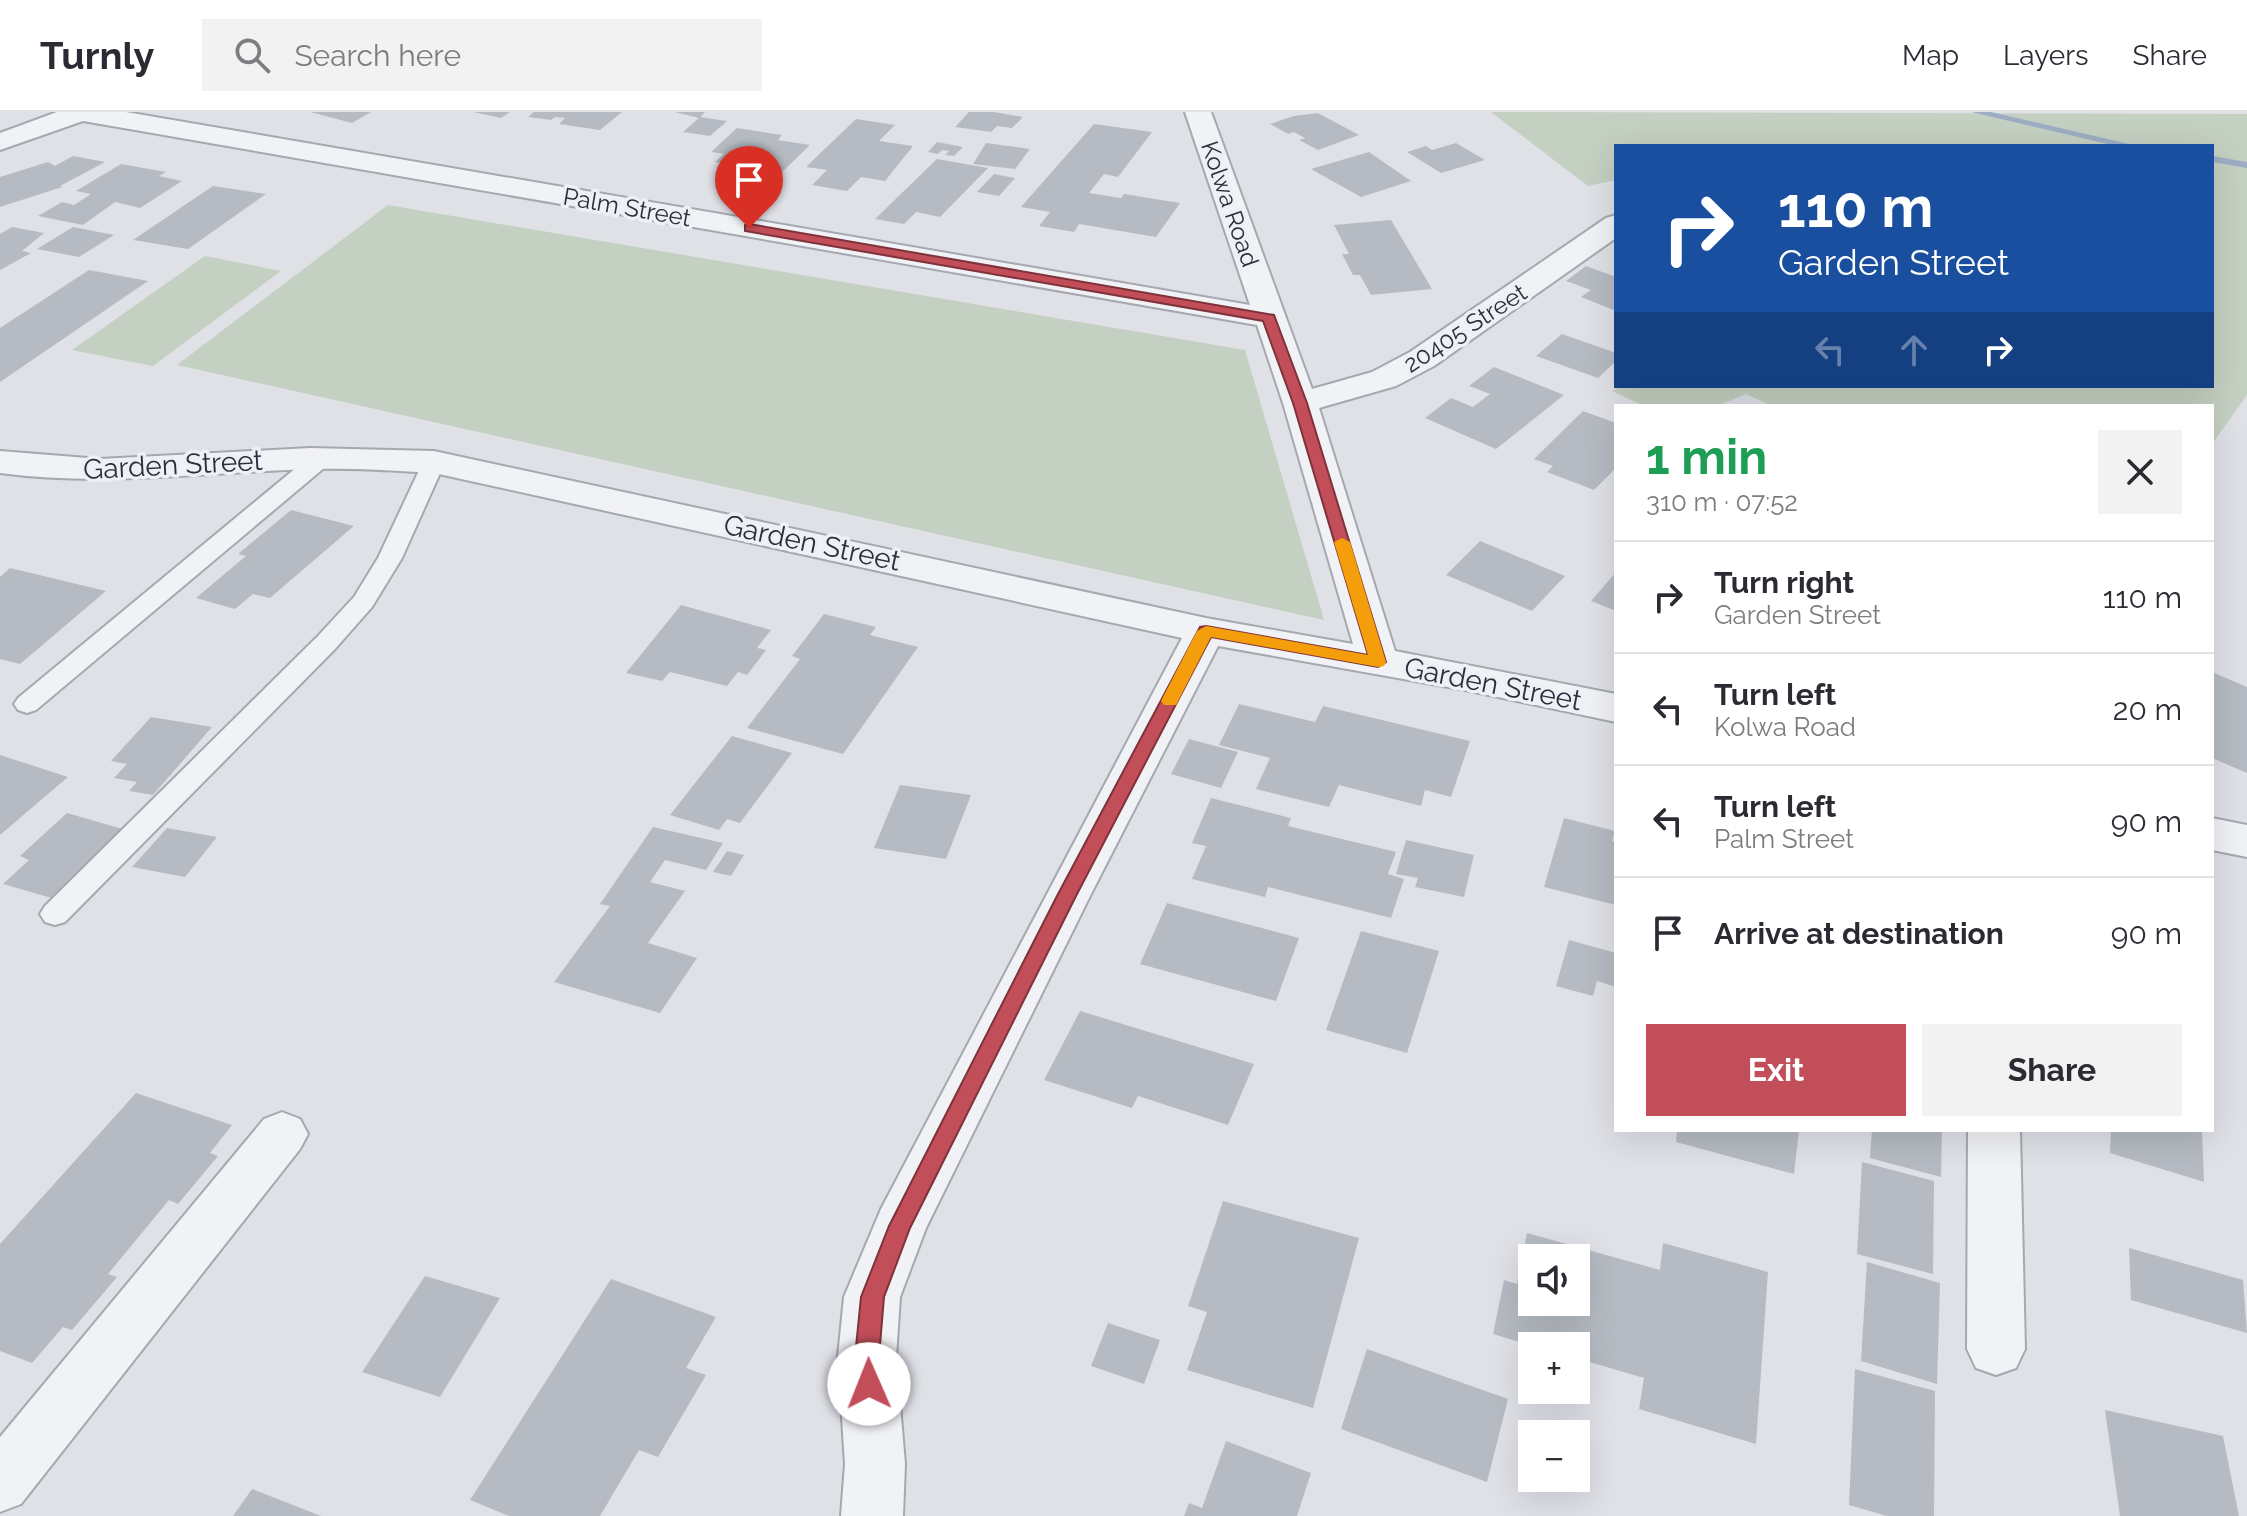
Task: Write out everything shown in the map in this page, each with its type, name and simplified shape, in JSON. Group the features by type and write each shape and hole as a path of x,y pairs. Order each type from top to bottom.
{"street":[{"name":"Palm Street","path":"81,112 1269,318"},
{"path":"0,142 81,112"},
{"name":"Kolwa Road","path":"1198,112 1300,403 1378,662"},
{"name":"20405 Street","path":"1300,403 1384,379 1422,359 1614,225"},
{"name":"Garden Street","path":"0,462 38,469 101,470 322,458 434,462 1206,631 1614,708"},
{"path":"872,1516 875,1464 867,1357 872,1297 914,1199 1206,631"},
{"path":"2214,834 2247,841"},
{"path":"1994,1132 1996,1349"},
{"path":"0,1483 282,1134"}],"lane":[{"path":"27,704 322,458"},
{"path":"55,914 326,643 363,602 390,558 434,462"}],"green space":[{"path":"1491,112 2247,114 2247,395 2214,441 2214,404 1768,404 1746,394 1722,404 1640,404 1612,391 1617,388 2214,388 2214,144 1614,144 1614,180 1588,186"},
{"path":"388,205 1245,350 1324,620 177,365"},
{"path":"205,256 281,271 153,366 72,350"}],"building":[{"path":"310,112 371,112 352,123"},
{"path":"473,112 510,112 501,118"},
{"path":"534,112 622,112 600,130 559,124 565,118 528,117"},
{"path":"675,112 705,112 700,117 727,121 710,136 683,132 699,118"},
{"path":"969,112 1023,117 1012,128 997,126 991,132 955,127"},
{"path":"1318,113 1359,135 1318,150 1299,140 1305,138 1294,132 1288,134 1270,124 1294,116"},
{"path":"856,119 895,125 879,141 913,146 885,181 861,177 847,191 812,185 827,170 806,167"},
{"path":"1094,124 1152,132 1118,177 1104,174 1089,193 1121,198 1124,194 1180,203 1156,237 1079,224 1074,232 1039,226 1050,212 1021,207"},
{"path":"737,128 782,135 778,140 810,145 781,173 715,162 724,154 711,152"},
{"path":"937,142 963,147 954,156 945,155 949,151 942,150 938,154 928,152"},
{"path":"986,143 1030,149 1015,169 973,164"},
{"path":"1456,143 1485,160 1441,173 1407,152 1426,146 1432,150"},
{"path":"1369,152 1411,181 1361,197 1311,169"},
{"path":"73,156 105,162 62,187 0,207 0,177 48,162 55,166"},
{"path":"937,159 988,168 940,217 916,212 904,224 875,219"},
{"path":"121,164 166,172 159,176 182,181 140,208 115,202 83,225 38,216 62,202 74,205 91,194 76,191"},
{"path":"749,170 779,175 760,194 730,189"},
{"path":"994,174 1015,178 999,196 977,192"},
{"path":"213,186 266,194 188,249 133,240"},
{"path":"1391,220 1432,289 1371,295 1360,275 1353,275 1342,254 1349,254 1334,225"},
{"path":"12,227 44,233 22,251 31,253 0,270 0,234"},
{"path":"73,227 114,235 79,257 37,249"},
{"path":"1586,266 1614,276 1614,310 1581,297 1591,290 1566,281"},
{"path":"89,270 148,281 0,382 0,328"},
{"path":"1562,334 1614,352 1614,363 1598,378 1536,356"},
{"path":"1494,367 1564,395 1496,449 1425,418 1451,398 1473,407 1490,394 1469,386"},
{"path":"1583,411 1614,422 1614,470 1594,490 1547,472 1553,466 1534,459"},
{"path":"291,510 354,526 270,598 253,594 235,609 196,598 246,556 238,554"},
{"path":"1480,541 1565,576 1532,611 1446,575"},
{"path":"10,568 106,591 20,664 0,659 0,577"},
{"path":"1614,574 1614,610 1591,601"},
{"path":"681,605 771,630 757,648 766,650 747,675 738,672 727,686 670,672 662,681 626,673"},
{"path":"824,614 876,627 870,635 918,647 843,754 747,728 800,659 792,656"},
{"path":"2214,673 2247,687 2247,773 2214,759"},
{"path":"1239,704 1315,722 1323,706 1470,741 1451,797 1425,790 1421,806 1339,785 1329,807 1256,789 1270,758 1219,745"},
{"path":"151,717 212,727 153,795 129,791 137,782 114,778 127,764 111,761"},
{"path":"732,736 792,753 740,823 727,819 719,830 670,815"},
{"path":"1189,739 1238,752 1221,788 1171,774"},
{"path":"0,755 68,777 0,835"},
{"path":"900,785 971,795 946,859 874,848"},
{"path":"1211,798 1291,818 1288,826 1396,852 1388,874 1404,879 1391,918 1268,887 1265,897 1192,879 1206,846 1192,843"},
{"path":"67,813 126,830 55,899 3,884 29,860 20,856"},
{"path":"1564,818 1614,831 1614,904 1544,887"},
{"path":"653,827 723,843 706,870 665,860 650,882 685,891 648,943 697,958 660,1013 554,982 610,906 600,904"},
{"path":"167,828 217,837 185,877 132,867"},
{"path":"1406,840 1474,855 1464,897 1415,887 1418,878 1396,874"},
{"path":"727,851 744,855 731,876 713,872"},
{"path":"1167,903 1299,938 1276,1001 1140,964"},
{"path":"1361,931 1439,951 1407,1053 1326,1030"},
{"path":"1569,940 1614,952 1614,986 1597,981 1593,996 1556,986"},
{"path":"1080,1011 1254,1064 1228,1125 1138,1096 1132,1108 1044,1080"},
{"path":"136,1093 232,1125 210,1153 218,1156 178,1204 169,1200 108,1274 117,1277 72,1330 63,1327 32,1363 0,1351 0,1244"},
{"path":"1677,1132 1799,1132 1794,1174 1676,1142"},
{"path":"1872,1132 1942,1132 1941,1177 1870,1158"},
{"path":"2111,1132 2202,1132 2204,1182 2110,1153"},
{"path":"1862,1162 1934,1181 1933,1274 1857,1254"},
{"path":"1223,1201 1359,1238 1313,1408 1187,1370 1207,1312 1188,1306"},
{"path":"1527,1233 1567,1244 1525,1244"},
{"path":"1663,1243 1768,1272 1756,1444 1639,1409 1644,1378 1590,1362 1590,1332 1518,1332 1518,1342 1493,1334 1504,1280 1517,1284 1518,1279 1518,1316 1590,1316 1590,1251 1660,1270"},
{"path":"2129,1248 2243,1280 2247,1333 2131,1300"},
{"path":"1867,1262 1940,1283 1937,1384 1861,1361"},
{"path":"425,1276 500,1298 440,1397 362,1372"},
{"path":"611,1279 716,1317 686,1368 706,1375 658,1457 639,1450 600,1516 509,1516 470,1500"},
{"path":"1108,1323 1160,1340 1144,1384 1091,1366"},
{"path":"1367,1349 1508,1399 1487,1482 1341,1429"},
{"path":"1855,1369 1935,1391 1934,1516 1887,1516 1849,1505"},
{"path":"2105,1410 2223,1436 2239,1516 2120,1516"},
{"path":"1226,1441 1311,1473 1297,1516 1184,1516 1189,1503 1202,1508"},
{"path":"252,1489 321,1516 233,1516"}],"waterway":[{"path":"1976,112 2123,144"},
{"path":"2214,159 2247,165"}],"slow traffic":[{"path":"1170,701 1206,631 1378,662 1342,542"}],"route":[{"path":"749,228 1269,318 1300,403 1378,662 1206,631 1067,896 900,1226 872,1297 867,1357 869,1384"}]}
